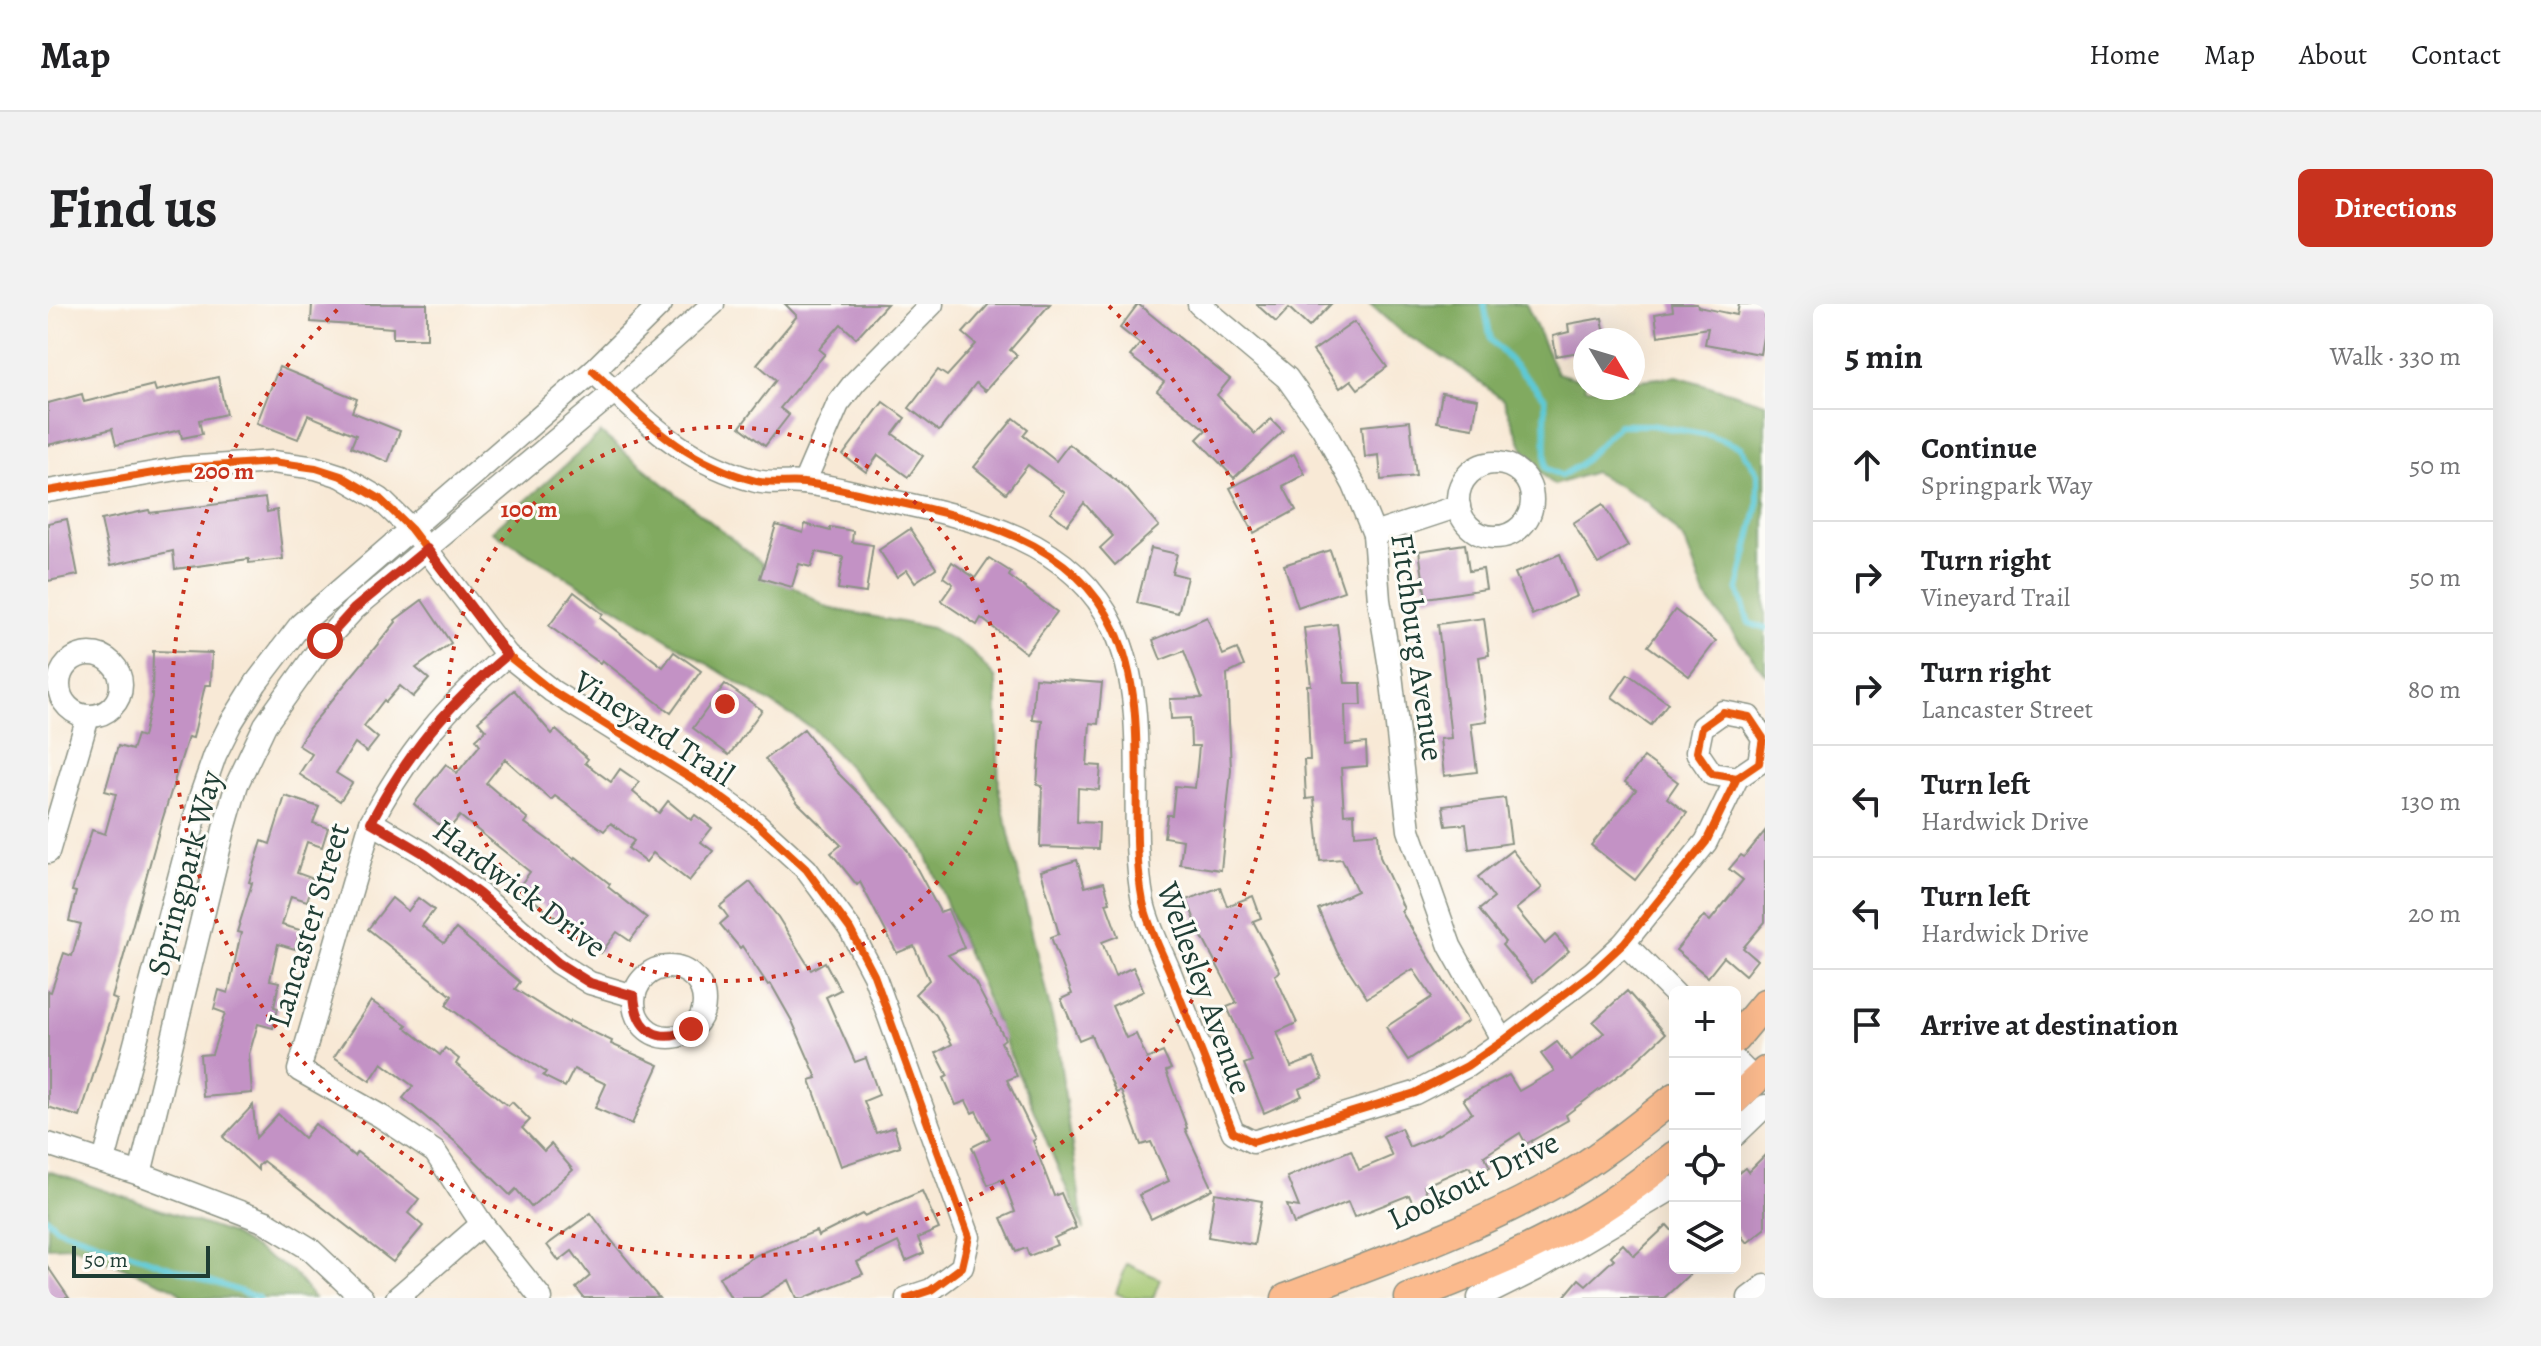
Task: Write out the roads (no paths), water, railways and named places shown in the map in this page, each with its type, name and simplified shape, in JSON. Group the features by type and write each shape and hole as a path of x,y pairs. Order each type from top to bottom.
{"main road":[{"path":"1741,1032 1765,1003"},
{"path":"1741,1097 1762,1086"},
{"name":"Lookout Drive","path":"1286,1298 1471,1225 1557,1182 1619,1141 1669,1102"},
{"path":"1409,1298 1533,1247 1628,1191 1669,1160"}],"street":[{"name":"Springpark Way","path":"104,1161 201,795 215,755 256,683 301,624 593,371 661,304"},
{"name":"Springpark Way","path":"140,1174 237,784 265,725 325,641 354,609 615,391 713,304"},
{"path":"804,483 838,404 855,382 932,304"},
{"name":"Fitchburg Avenue","path":"1199,304 1287,378 1322,427 1354,485 1374,534 1379,600 1409,830 1450,946 1503,1041"},
{"name":"Wellesley Avenue","path":"593,371 663,437 704,461 758,482 804,483 959,515 1003,530 1038,547 1073,572 1098,600 1115,628 1134,701 1136,860 1144,906 1233,1132 1253,1142 1415,1093 1467,1066 1503,1041"},
{"name":"Vineyard Trail","path":"48,491 183,468 273,462 316,468 341,476 380,499 411,529 507,655 552,691 712,791 756,823 806,869 850,929 874,975 969,1237 962,1267 931,1290 907,1298"},
{"path":"1374,534 1459,506"},
{"name":"Lancaster Street","path":"482,1224 435,1152 382,1117 299,1070 371,822 391,784 431,728 466,690 507,655"},
{"path":"48,852 88,717"},
{"path":"1503,1041 1593,972 1624,943 1706,842 1737,778"},
{"name":"Hardwick Drive","path":"371,822 425,854 479,894 558,963 590,983 634,996"},
{"path":"1624,943 1669,988"},
{"path":"1738,1130 1762,1086 1741,1066"},
{"path":"48,1144 104,1161 266,1222 310,1249 362,1298"},
{"path":"1479,1298 1537,1269 1669,1191"},
{"path":"397,1298 482,1224 541,1298"},
{"path":"1749,1298 1765,1286"}],"waterway":[{"path":"1484,304 1491,340 1545,398 1546,468 1561,476 1578,466 1619,425 1651,425 1709,435 1740,447 1758,473 1758,505 1738,589 1749,623 1765,629"},
{"path":"48,1219 57,1228 259,1298"}]}
